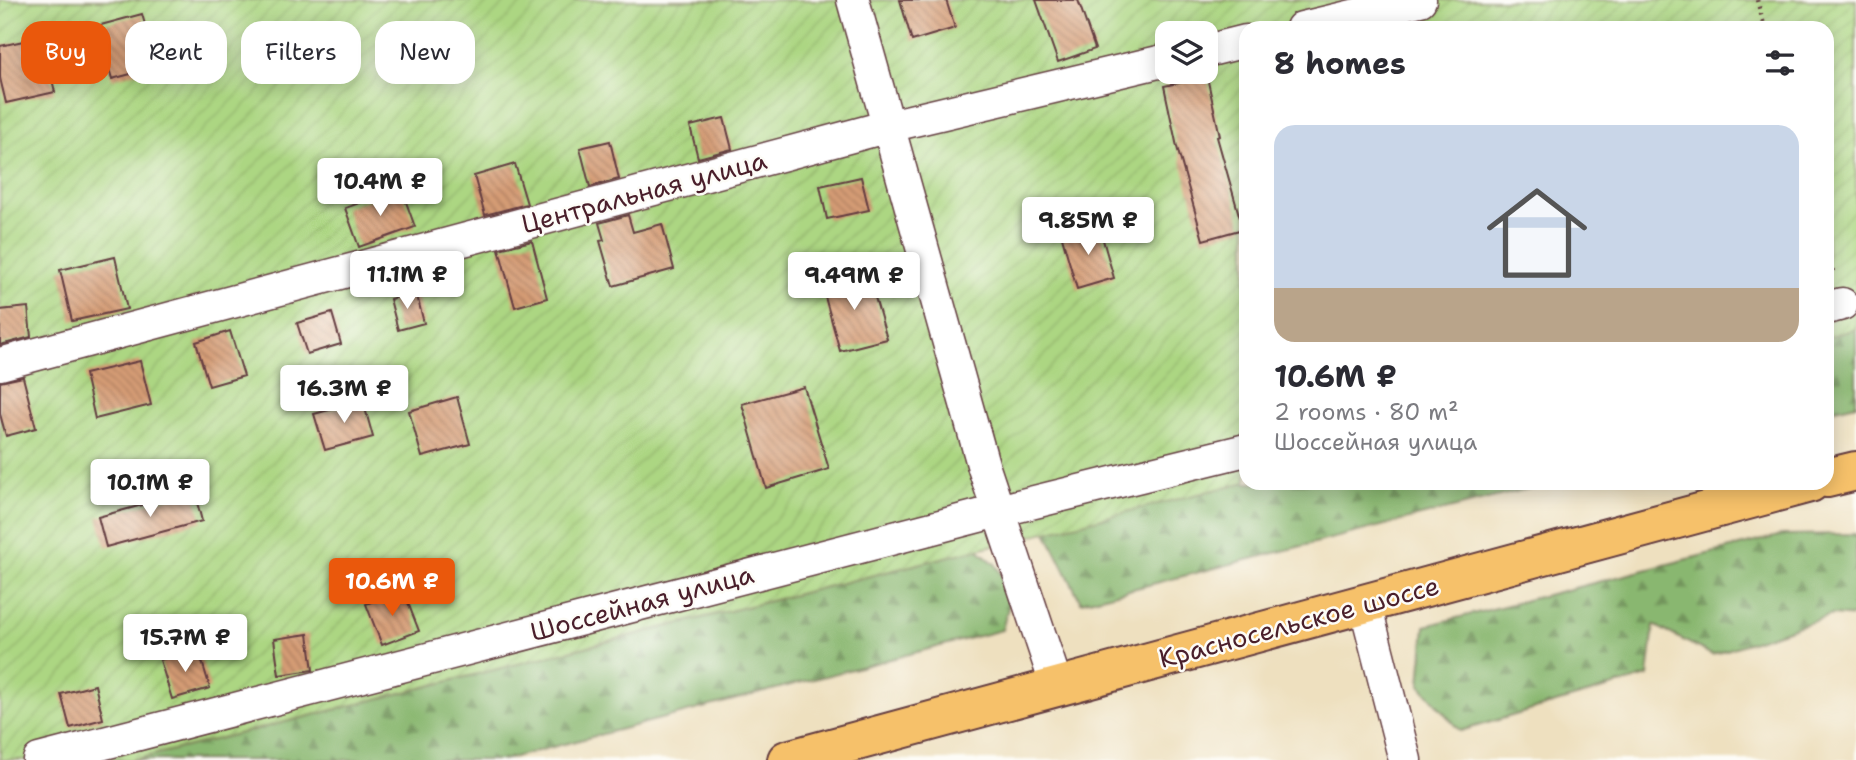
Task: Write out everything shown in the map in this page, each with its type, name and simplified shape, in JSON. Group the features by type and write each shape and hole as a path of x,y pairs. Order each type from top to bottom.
{"highway":[{"path":"1834,476 1856,471"},
{"name":"Красносельское шоссе","path":"787,760 1784,490"}],"street":[{"path":"853,0 998,511 1057,687"},
{"path":"1332,21 1420,0"},
{"path":"1218,48 1239,43"},
{"name":"Центральная улица","path":"0,364 889,126 1155,63"},
{"name":"Шоссейная улица","path":"39,760 998,511 1239,452"},
{"path":"1365,604 1405,760"}],"path":[{"path":"1757,0 1763,21"}],"green space":[{"path":"0,0 1856,0 1856,329 1834,335 1834,21 1239,21 1239,484 133,760 0,760"},
{"path":"1856,323 1856,404 1834,409 1834,329"},
{"path":"1239,482 1239,490 1523,490 1081,602 1045,530"},
{"path":"1856,534 1856,617 1832,615 1712,655 1654,625 1648,676 1460,731 1420,685 1425,626 1782,535"},
{"path":"977,549 995,564 1012,593 1002,630 503,760 133,760"}],"building":[{"path":"900,0 946,0 955,28 912,41"},
{"path":"1036,0 1078,0 1095,49 1058,62"},
{"path":"142,14 144,21 125,21 125,76 112,79 111,75 111,22"},
{"path":"21,42 21,84 53,84 55,92 6,103 0,78 0,46"},
{"path":"1209,84 1220,136 1217,137 1239,215 1239,230 1203,240 1177,147 1164,86"},
{"path":"724,118 732,149 698,158 690,126"},
{"path":"610,141 619,179 590,187 580,148"},
{"path":"515,164 527,204 485,215 474,176"},
{"path":"861,177 869,210 827,219 820,186"},
{"path":"401,188 415,227 359,247 345,208"},
{"path":"628,215 633,232 662,224 674,269 613,286 600,241 604,240 599,223"},
{"path":"1099,226 1114,278 1077,289 1062,237"},
{"path":"532,241 547,298 515,307 499,249"},
{"path":"115,257 127,309 72,321 60,270"},
{"path":"868,273 887,339 840,351 822,286"},
{"path":"416,292 424,323 398,330 390,299"},
{"path":"28,307 31,337 0,345 0,310"},
{"path":"332,313 341,344 307,354 297,323"},
{"path":"230,331 244,376 209,386 196,342"},
{"path":"140,361 151,405 95,419 85,374"},
{"path":"23,377 36,428 6,436 0,414 0,382"},
{"path":"804,387 829,469 766,488 742,404"},
{"path":"457,397 470,444 422,457 409,411"},
{"path":"363,401 373,437 325,450 314,414"},
{"path":"194,491 202,521 106,547 98,517"},
{"path":"403,590 419,631 382,645 366,604"},
{"path":"308,634 313,670 279,675 274,639"},
{"path":"198,648 210,688 172,699 160,660"},
{"path":"95,685 103,719 70,728 61,694"}]}
